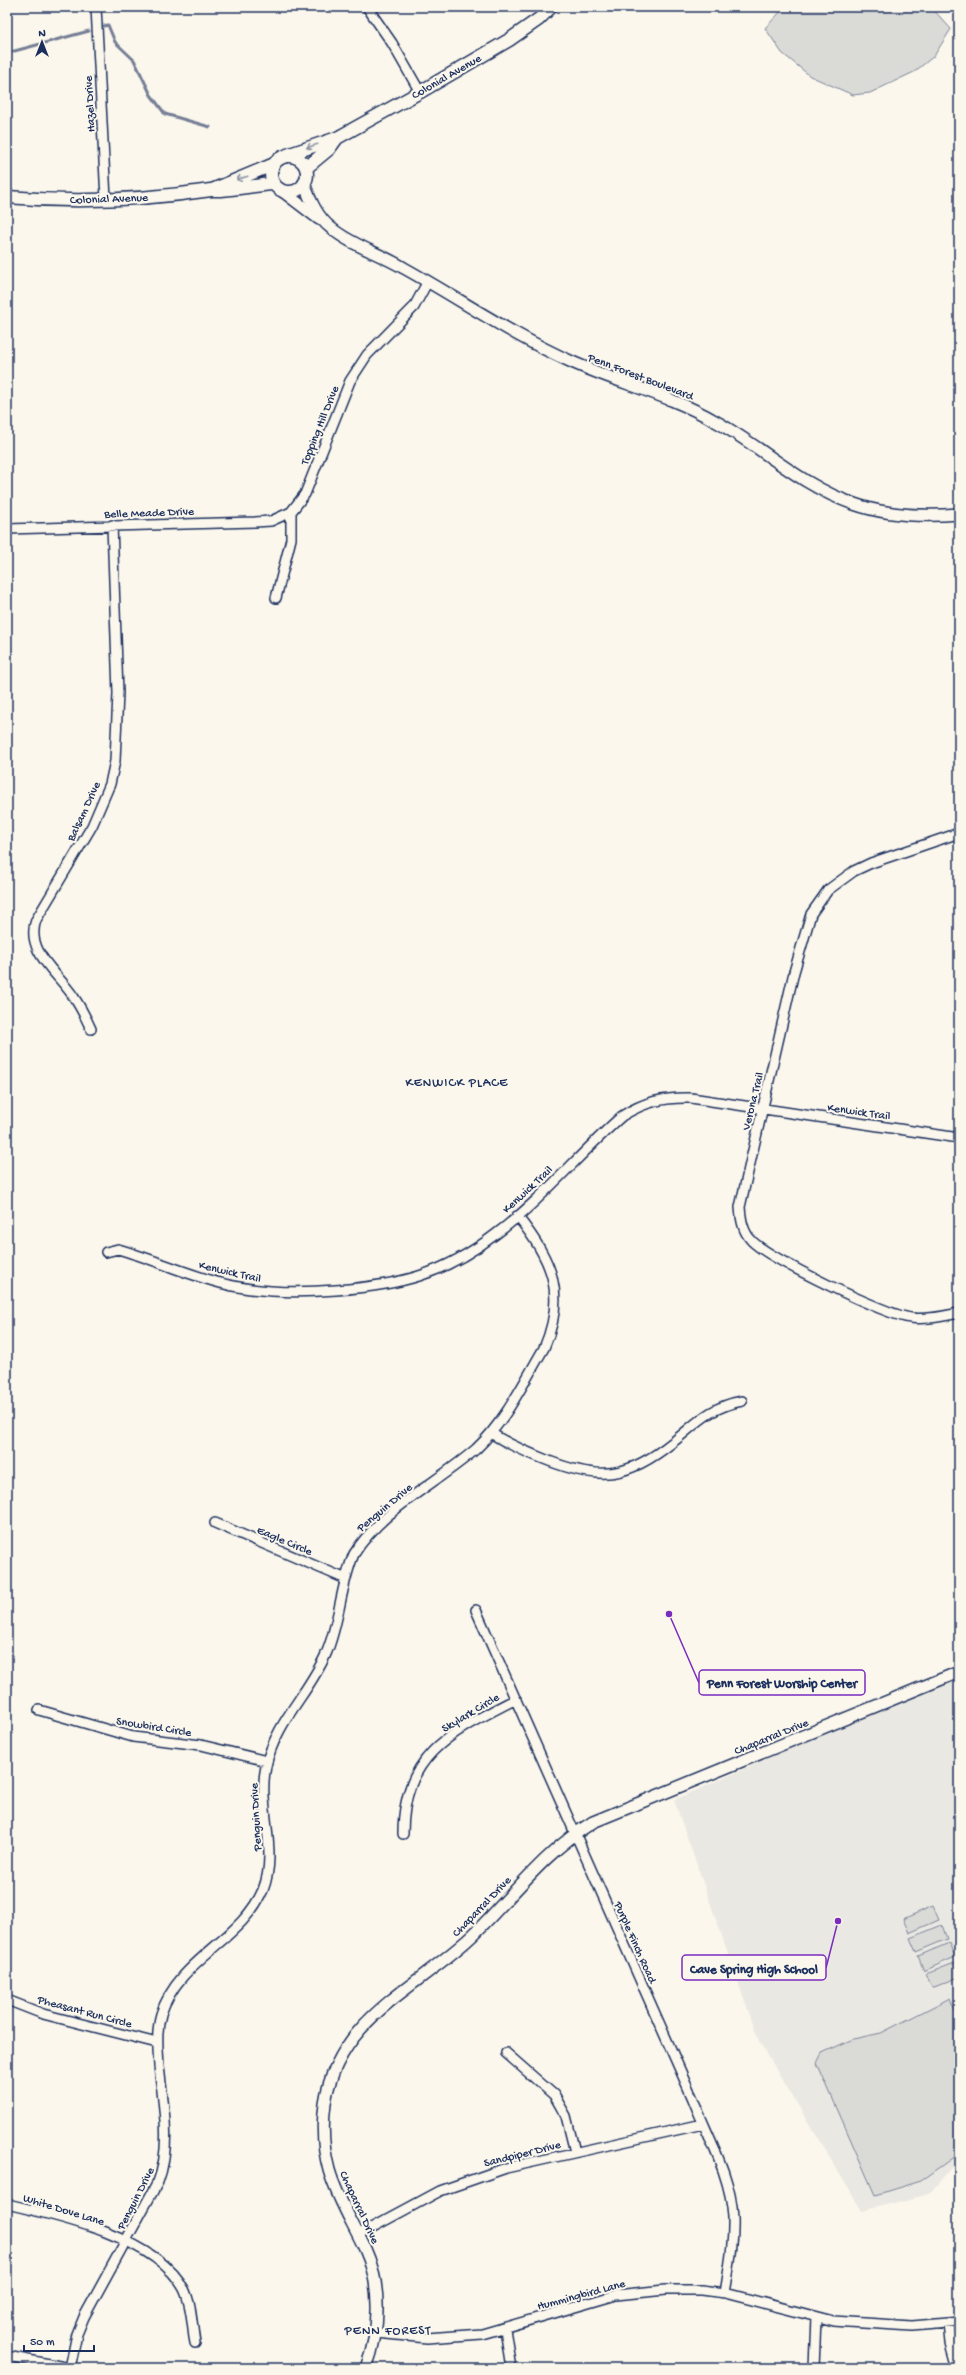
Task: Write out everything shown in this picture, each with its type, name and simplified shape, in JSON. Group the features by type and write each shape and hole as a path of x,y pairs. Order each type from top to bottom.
{"main road":[{"name":"Colonial Avenue","path":"211,190 272,165 278,158 337,138 510,40 539,19 550,7"},
{"name":"Colonial Avenue","path":"306,168 329,149 337,138"},
{"path":"287,155 299,158 306,168 304,183"},
{"path":"272,165 270,175 278,187"},
{"name":"Colonial Avenue","path":"7,198 54,200 106,199 211,190 227,191 278,187 296,190 304,183"}],"street":[{"name":"Hazel Drive","path":"96,7 106,199"},
{"path":"367,7 392,43 420,92"},
{"name":"Penn Forest Boulevard","path":"304,183 313,207 324,222"},
{"name":"Penn Forest Boulevard","path":"278,187 324,222 332,230 428,281 546,350 600,374 652,392 715,421 818,488 838,498 876,511 894,514 919,516 959,514"},
{"name":"Topping Hill Drive","path":"291,512 305,494 357,369 374,347 414,307 428,281"},
{"path":"276,598 291,539 291,512"},
{"name":"Belle Meade Drive","path":"7,528 260,522 281,518 291,512"},
{"name":"Balsam Drive","path":"91,1029 74,996 38,952 32,936 36,920 92,826 108,789 115,761 118,693 112,525"},
{"name":"Verona Trail","path":"959,833 870,863 838,881 819,901 805,927 740,1208 743,1225 752,1241 775,1257 860,1300 894,1314 924,1319 959,1313"},
{"name":"Kenwick Trail","path":"106,1252 118,1249 202,1278 253,1290 305,1292 370,1287 409,1280 455,1261 497,1234 616,1121 645,1103 659,1099 684,1098 959,1138"},
{"name":"Penguin Drive","path":"70,2368 77,2334 84,2317 158,2182 166,2155 157,2043 161,2015 173,1989 194,1963 241,1922 254,1906 262,1890 269,1864 270,1849 265,1803 267,1761 279,1731 326,1654 354,1554 370,1532 476,1449 491,1433 544,1348 554,1319 555,1288 546,1257 539,1243 517,1216"},
{"path":"491,1433 509,1444 574,1470 599,1474 612,1473 626,1470 648,1460 670,1445 703,1416 717,1408 742,1401"},
{"name":"Eagle Circle","path":"215,1523 346,1579"},
{"name":"Purple Finch Road","path":"476,1610 703,2124 727,2183 733,2216 733,2235 724,2293"},
{"name":"Chaparral Drive","path":"366,2368 376,2333 376,2289 373,2269 330,2175 323,2131 328,2088 345,2048 369,2018 388,2001 456,1951 555,1849 575,1833 608,1815 959,1672"},
{"name":"Skylark Circle","path":"402,1834 405,1805 409,1788 414,1775 426,1757 458,1730 516,1699"},
{"name":"Snowbird Circle","path":"39,1710 133,1737 201,1745 267,1761"},
{"name":"Pheasant Run Circle","path":"7,2000 43,2014 157,2043"},
{"path":"506,2053 554,2095 566,2116 575,2152"},
{"name":"Sandpiper Drive","path":"358,2235 440,2191 476,2177 575,2152 703,2124"},
{"name":"White Dove Lane","path":"7,2204 54,2217 126,2241 156,2259 178,2280 189,2301 194,2343"},
{"name":"Hummingbird Lane","path":"376,2333 427,2338 458,2337 505,2329 616,2295 665,2290 702,2290 724,2293 816,2317 873,2324 912,2326 959,2322"},
{"path":"814,2368 816,2317"},
{"path":"948,2324 950,2344 957,2368"},
{"path":"505,2329 511,2368"},
{"path":"7,2356 70,2368"}],"shaded area":[{"path":"785,7 931,7 951,29 934,56 914,72 870,93 853,95 810,76 782,53 765,28"},
{"path":"959,1674 959,2159 930,2194 862,2211 759,2041 674,1800"},
{"path":"933,1906 939,1920 909,1933 903,1919"},
{"path":"942,1925 947,1939 916,1952 910,1938"},
{"path":"949,1943 955,1957 924,1971 918,1956"},
{"path":"957,1962 959,1977 932,1988 926,1974"},
{"path":"950,1998 959,2021 958,2154 920,2181 875,2195 817,2063 822,2053 853,2039 881,2033"}],"waterway":[{"path":"104,26 108,25 115,42 134,60 151,95 165,114 210,127"},
{"path":"7,53 89,31"}],"place":[{"name":"Penn Forest Worship Center","path":"669,1614"},
{"name":"Cave Spring High School","path":"838,1921"}],"district":[{"name":"KENWICK PLACE","path":"457,1081"},
{"name":"PENN FOREST","path":"388,2329"}]}
